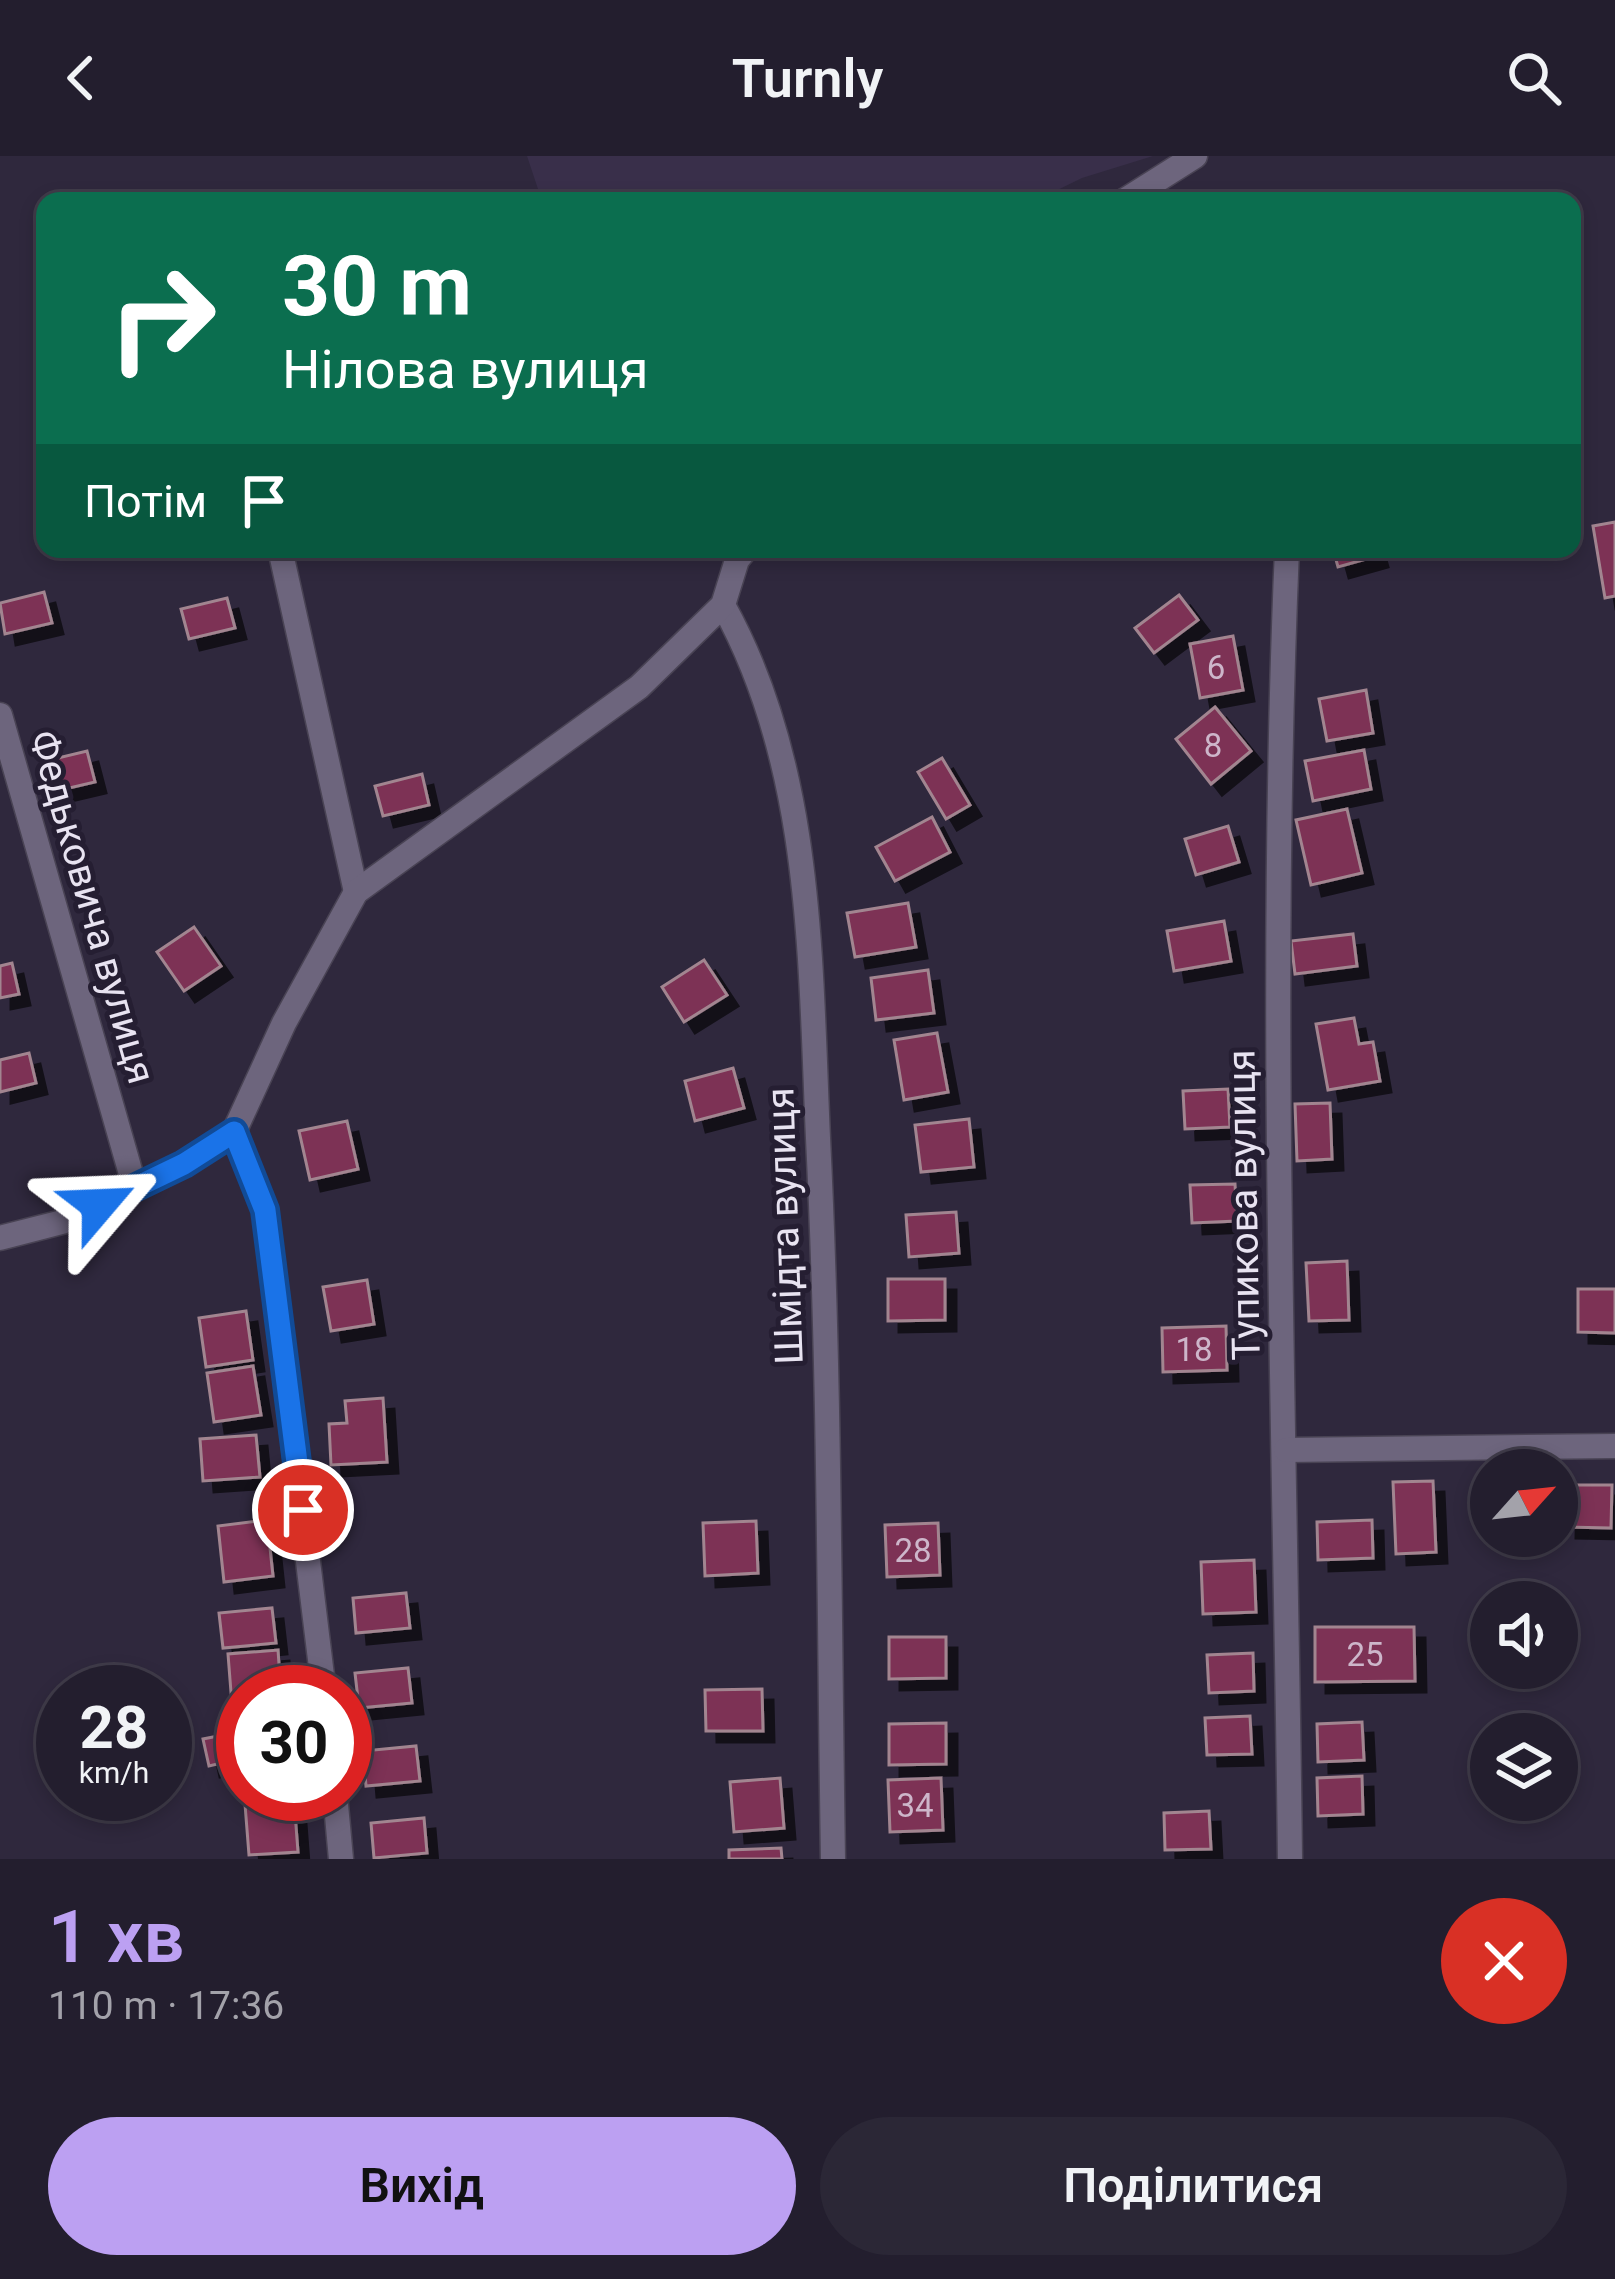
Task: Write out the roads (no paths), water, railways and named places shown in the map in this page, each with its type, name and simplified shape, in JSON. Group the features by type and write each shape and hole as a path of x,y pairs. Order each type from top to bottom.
{"street":[{"path":"1141,192 1196,156"},
{"path":"282,558 356,892"},
{"path":"0,1238 62,1222 135,1188 234,1132 284,1023 356,892 639,687 723,605 738,558"},
{"name":"Тупикова вулиця","path":"1287,558 1276,1003 1290,1859"},
{"name":"Шмідта вулиця","path":"723,605 753,659 784,770 806,890 827,1396 833,1859"},
{"name":"Федьковича вулиця","path":"0,716 135,1188"},
{"path":"234,1132 265,1210 320,1665"},
{"path":"1286,1450 1615,1446"},
{"path":"337,1821 341,1859"}]}
